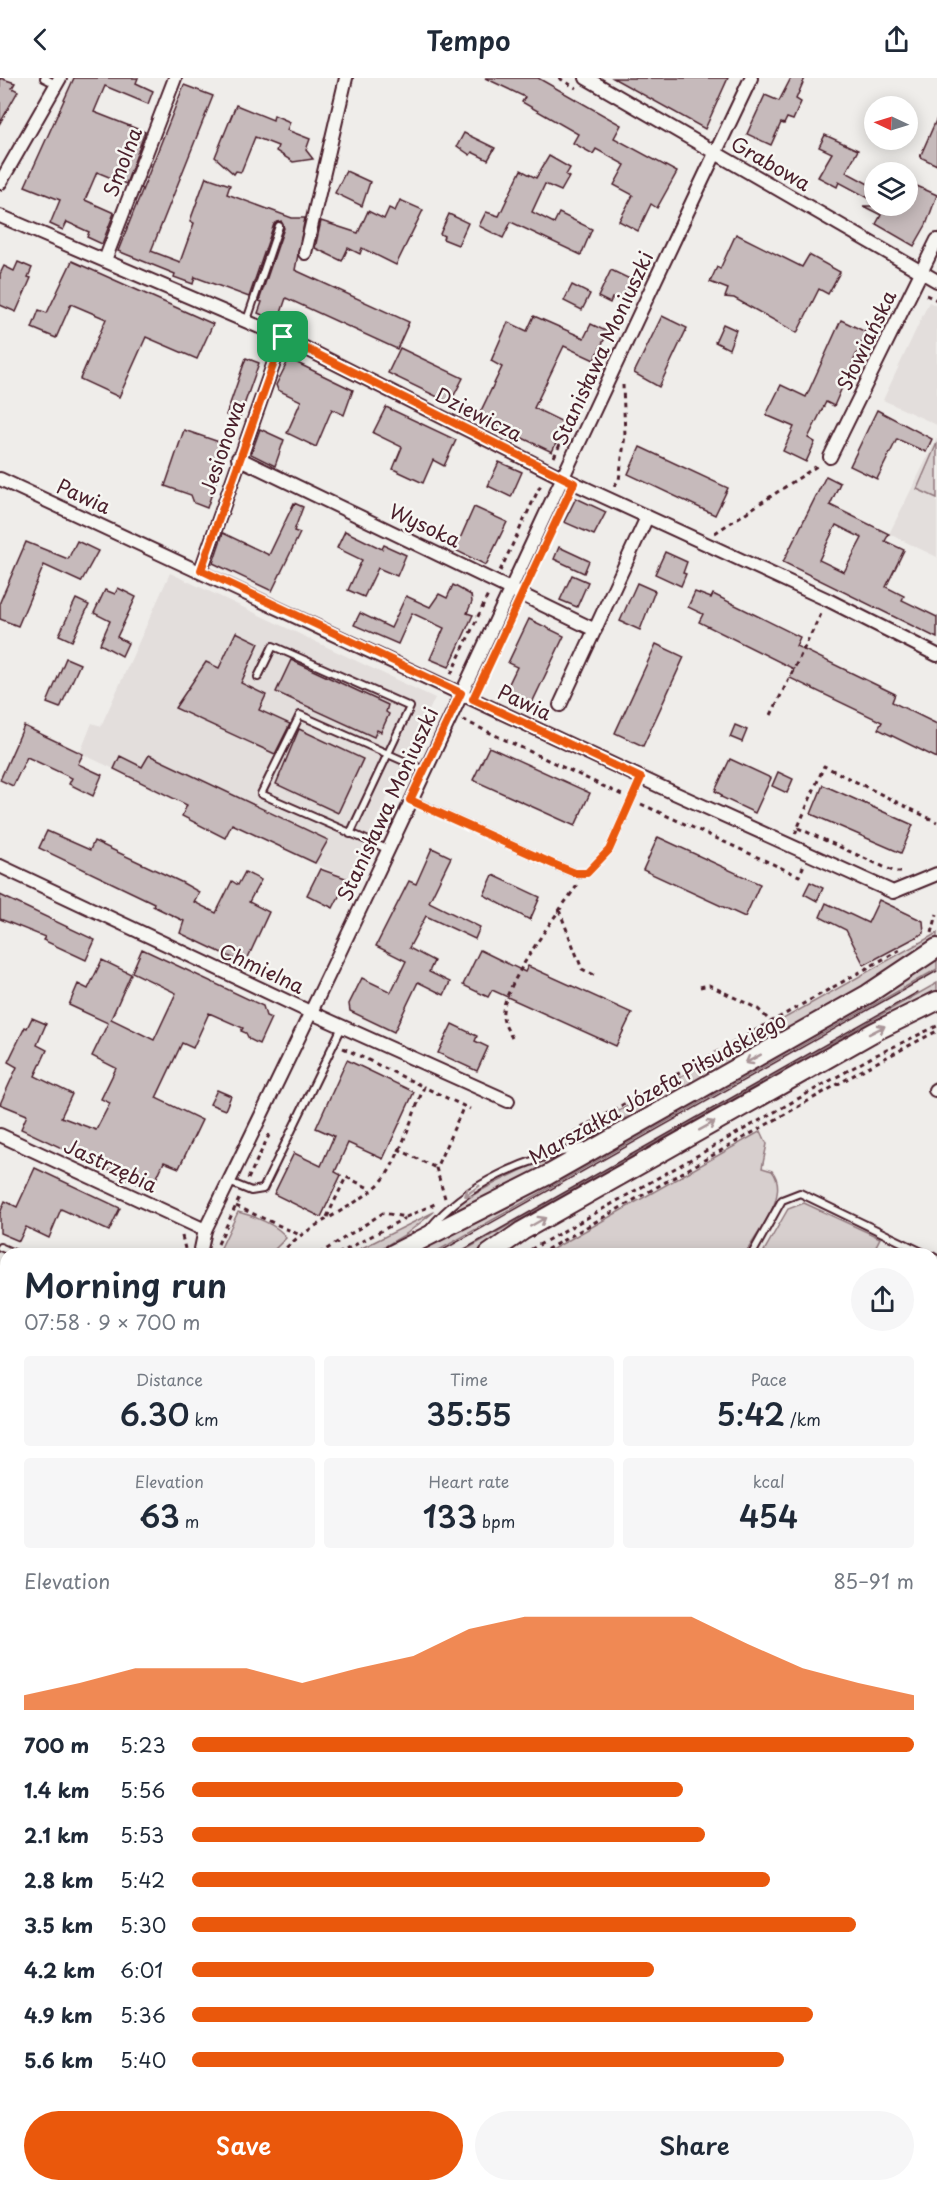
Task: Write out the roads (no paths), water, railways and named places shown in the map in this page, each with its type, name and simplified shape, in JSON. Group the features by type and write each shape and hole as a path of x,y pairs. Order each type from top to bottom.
{"main road":[{"name":"Marszałka Józefa Piłsudskiego","path":"405,1248 498,1202 868,994 934,942"},
{"path":"498,1248 522,1231 874,1032 937,1001"}],"street":[{"name":"Smolna","path":"105,260 175,78"},
{"path":"305,253 346,78"},
{"name":"Grabowa","path":"586,78 937,281"},
{"name":"Stanisława Moniuszki","path":"201,1248 205,1230 312,1013 424,770 751,78"},
{"path":"0,183 58,81"},
{"name":"Dziewicza","path":"0,216 283,337 563,478 828,600 937,655"},
{"name":"Słowiańska","path":"830,457 937,240"},
{"name":"Jesionowa","path":"201,570 238,458 283,337"},
{"name":"Wysoka","path":"238,458 595,630"},
{"name":"Pawia","path":"0,479 201,570 641,778 893,892 937,874"},
{"path":"561,705 647,517"},
{"name":"Chmielna","path":"0,866 342,1027 508,1101"},
{"name":"Jastrzębia","path":"0,1135 205,1230"}],"lane":[{"path":"44,78 58,81"},
{"path":"247,321 279,226"},
{"path":"258,677 273,646 410,707 390,755 350,834"},
{"path":"387,849 261,794 275,762 300,716 424,770"},
{"path":"410,800 553,864 575,873 587,873 609,850 641,778"},
{"path":"229,1182 251,1191 263,1189 342,1027"},
{"path":"755,1248 782,1200 800,1193 914,1248"}],"tram line":[{"path":"447,1248 937,971"},
{"path":"467,1248 918,992"}]}
